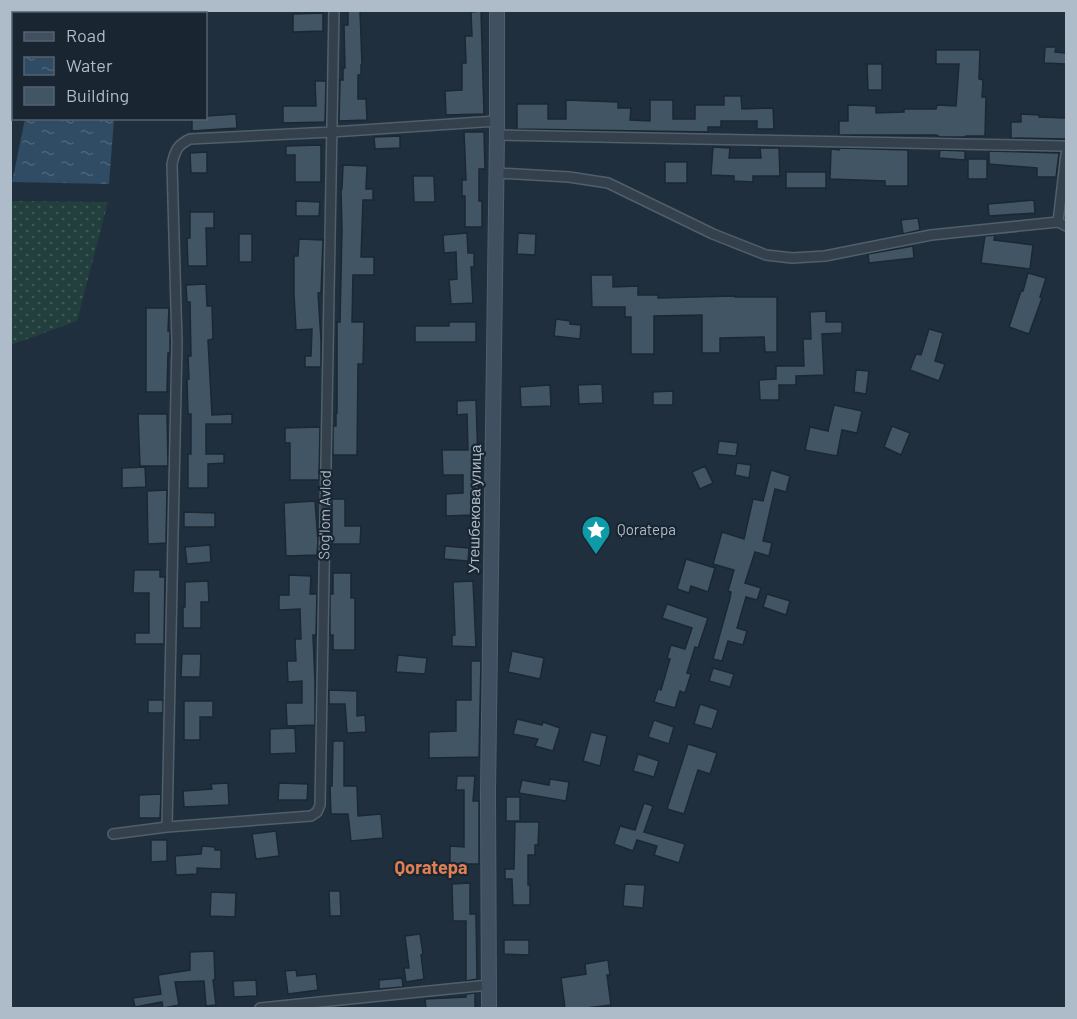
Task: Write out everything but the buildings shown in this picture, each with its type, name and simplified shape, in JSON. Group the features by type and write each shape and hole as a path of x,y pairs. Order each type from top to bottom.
{"main road":[{"name":"Утешбекова улица","path":"489,1008 488,792 497,172 497,10"}],"street":[{"name":"Sog'lom Avlod","path":"113,834 167,827 311,816 317,812 320,805 334,10"},
{"path":"167,827 177,343 172,164 181,143 190,139 332,132 497,128 1066,147"},
{"path":"497,172 569,177 608,183 713,234 766,255 792,258 825,256 931,235 1062,224 1066,154"},
{"path":"260,1008 489,985"}],"green space":[{"path":"10,201 108,202 77,321 11,345"}],"water":[{"path":"52,10 176,11 176,12 52,12"},
{"path":"25,120 114,120 109,184 12,182"}],"place":[{"name":"Qoratepa","path":"596,556"}],"district":[{"name":"Qoratepa","path":"431,868"}]}
